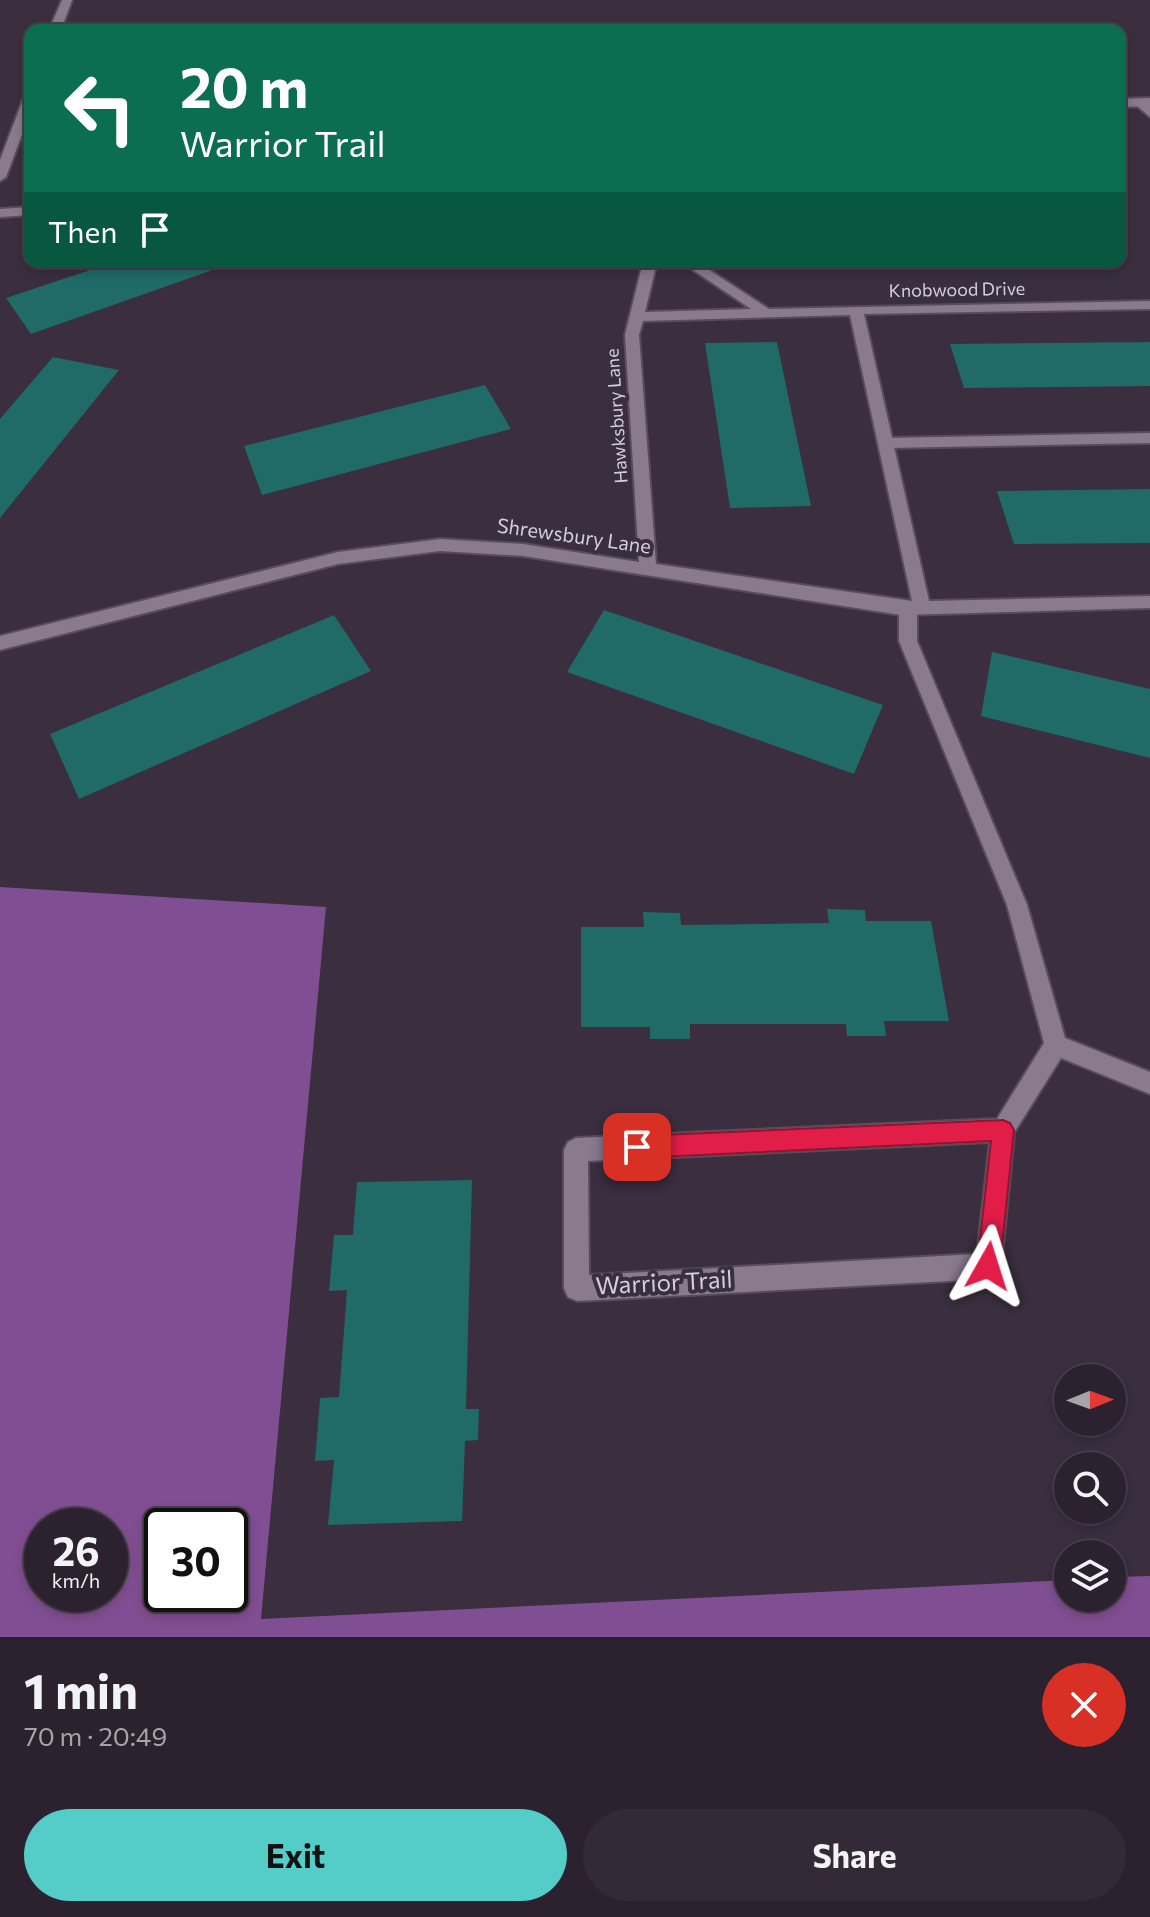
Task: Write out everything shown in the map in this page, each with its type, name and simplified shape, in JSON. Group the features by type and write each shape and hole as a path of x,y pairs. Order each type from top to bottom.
{"street":[{"path":"57,24 67,0"},
{"path":"1145,102 1150,113"},
{"path":"0,177 24,113"},
{"path":"0,213 24,211"},
{"name":"Hawksbury Lane","path":"648,569 632,335 649,268"},
{"path":"697,268 766,313"},
{"name":"Knobwood Drive","path":"637,317 1150,305"},
{"path":"856,310 886,443 915,607 908,641 1013,896 1056,1045 1150,1083"},
{"path":"886,443 1150,438"},
{"name":"Shrewsbury Lane","path":"0,643 338,558 388,549 440,545 507,548 915,607 1150,602"},
{"name":"Warrior Trail","path":"1003,1130 576,1150 577,1288 988,1266 1003,1130 1056,1045"}],"shaded area":[{"path":"0,887 326,907 261,1619 1054,1581 1054,1612 1126,1612 1126,1577 1150,1576 1150,1637 0,1637"}],"building":[{"path":"96,268 218,268 31,334 6,298"},
{"path":"777,342 811,506 730,508 705,343"},
{"path":"1150,342 1150,386 964,388 950,344"},
{"path":"53,357 119,370 0,518 0,419"},
{"path":"485,385 511,429 262,495 244,446"},
{"path":"1150,489 1150,543 1014,544 997,491"},
{"path":"604,610 883,705 854,774 567,672"},
{"path":"334,615 371,671 79,799 50,734"},
{"path":"992,652 1150,689 1150,758 981,716"},
{"path":"827,909 865,910 866,921 931,921 949,1021 884,1021 886,1036 847,1036 846,1024 690,1024 690,1039 650,1039 650,1027 581,1027 581,927 644,927 643,912 680,913 681,925 829,923"},
{"path":"472,1180 466,1409 479,1409 478,1440 465,1441 462,1521 328,1525 334,1460 315,1461 320,1398 339,1397 347,1290 329,1291 334,1235 353,1235 357,1182"}],"route":[{"path":"637,1147 1003,1130 988,1266"}]}
